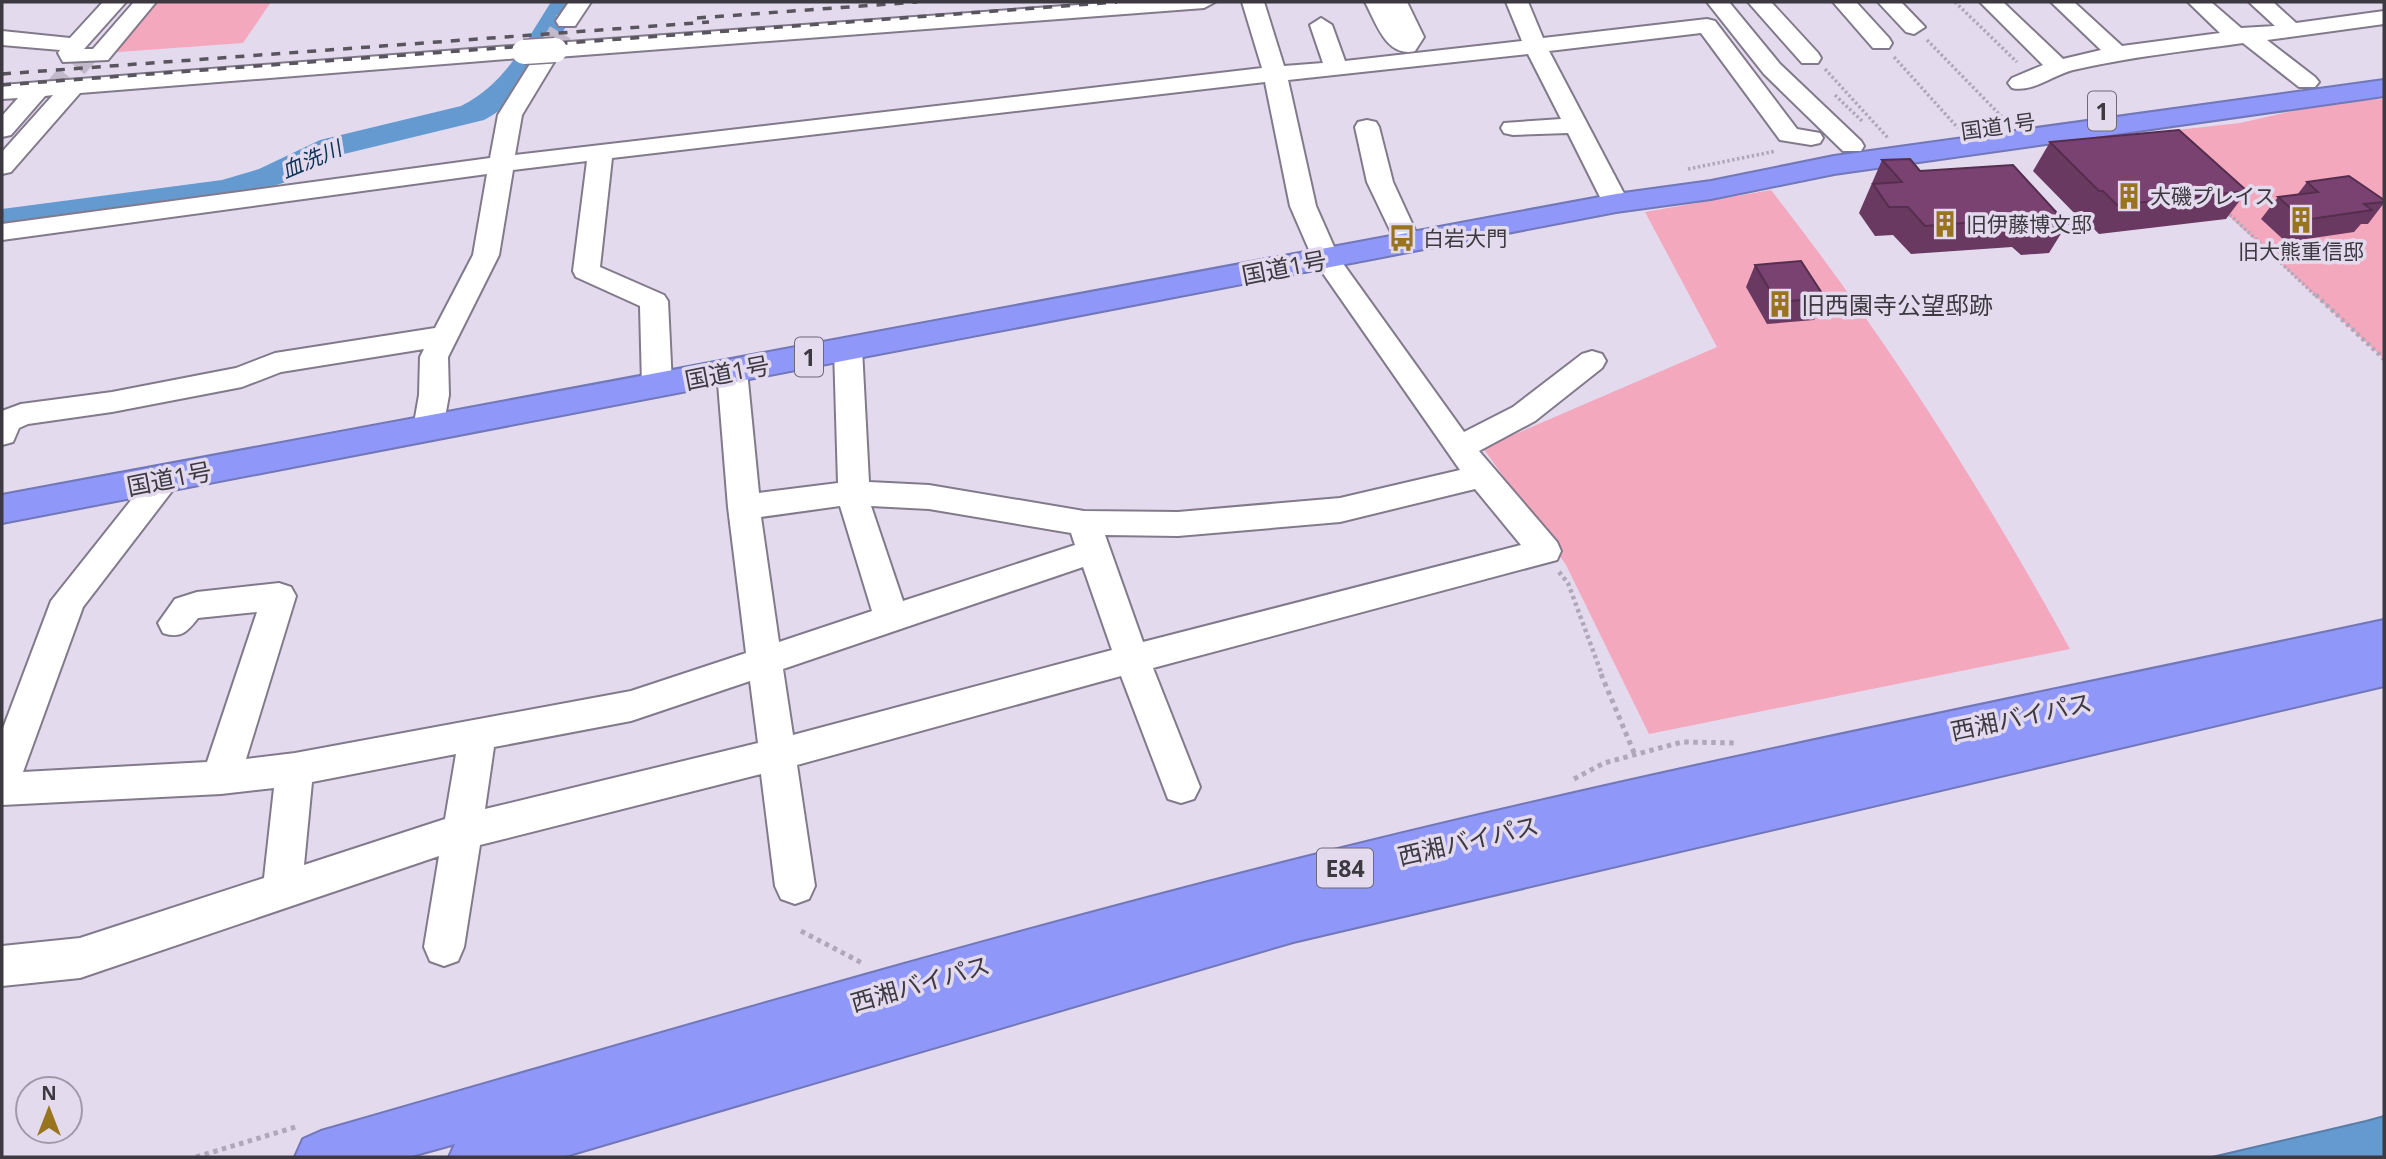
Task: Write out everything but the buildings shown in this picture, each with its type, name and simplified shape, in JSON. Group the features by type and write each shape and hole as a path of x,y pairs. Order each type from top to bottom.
{"highway":[{"name":"国道1号","path":"2,509 1616,203 1711,190 1829,149 2384,71"},
{"name":"国道1号","path":"1829,149 2384,88"},
{"name":"西湘バイパス","path":"321,1157 891,991 1280,884 1631,802 2384,636"},
{"name":"西湘バイパス","path":"475,1157 1293,920 1661,832 2384,669"}],"street":[{"path":"82,49 115,2"},
{"path":"131,2 82,49 68,56 100,55 145,2"},
{"path":"567,21 580,2"},
{"path":"2,92 1205,2"},
{"path":"2,966 80,958 462,832 779,754 1545,551 1459,448 1326,259 1303,206 1275,75 1253,2"},
{"path":"1376,2 1405,48"},
{"path":"1387,2 1405,48"},
{"path":"1395,2 1413,37 1405,48"},
{"path":"1517,2 1535,46 1616,203"},
{"path":"1759,2 1814,62"},
{"path":"1844,2 1881,43"},
{"path":"1889,2 1914,27"},
{"path":"1991,2 2058,67"},
{"path":"2062,2 2117,53"},
{"path":"2199,2 2240,35 2307,82"},
{"path":"2260,2 2286,24"},
{"path":"2310,9 2328,25"},
{"path":"2,232 503,164 1216,79 1336,69 1405,48 1535,46 1707,11"},
{"path":"1707,11 1772,69 1829,149"},
{"path":"1707,11 1829,149"},
{"path":"2027,81 2058,67 2117,53 2384,18"},
{"path":"2175,22 2195,41"},
{"path":"1321,25 1336,69"},
{"path":"2,38 82,49"},
{"path":"428,429 434,395 434,357 485,255 510,115 554,51"},
{"path":"2,130 55,90"},
{"path":"2,152 55,90"},
{"path":"2,167 55,90"},
{"path":"1513,128 1576,126"},
{"path":"1366,127 1380,182 1408,243"},
{"path":"600,153 586,271 654,301 657,385"},
{"path":"2,434 6,422 21,414 111,402 242,377 275,363 444,336"},
{"path":"848,349 853,493 892,620"},
{"path":"1459,448 1524,414 1592,361"},
{"path":"732,371 744,507 796,886"},
{"path":"2,789 221,778 295,769 631,706 892,620 1089,537 1178,524 1340,510 1480,476"},
{"path":"2,779 68,601 166,478"},
{"path":"744,507 853,493 929,497 1089,537"},
{"path":"1089,537 1181,787"},
{"path":"175,622 187,608 197,605 279,596 221,778"},
{"path":"444,947 478,733"},
{"path":"282,893 295,769"}],"path":[{"path":"1955,2 2027,81"},
{"path":"1914,27 2010,124"},
{"path":"1881,43 1955,126"},
{"path":"1814,62 1842,85 1885,135"},
{"path":"2223,209 2384,359"},
{"path":"1545,551 1567,583 1604,679 1610,705 1635,755"},
{"path":"801,931 865,964"}],"shaded area":[{"path":"149,2 271,2 243,43 105,53"},
{"path":"2384,99 2384,359 2140,134 2240,123 2337,101"},
{"path":"1771,190 1853,300 1930,414 1967,471 2070,649 1649,734 1566,565 1483,448 1717,347 1645,212"}],"water":[{"path":"2384,1116 2384,1157 2212,1157 2366,1121"}],"waterway":[{"name":"血洗川","path":"2,220 226,190 271,176 332,147 472,113 489,105 516,80 566,2"}],"tunnel":[{"path":"548,53 567,21"},
{"path":"52,94 87,53"}],"railway":[{"path":"697,18 917,2"},
{"path":"2,85 1117,2"},
{"path":"2,74 709,22"}],"place":[{"name":"大磯プレイス","path":"2129,196"},
{"name":"旧大熊重信邸","path":"2301,220"},
{"name":"旧伊藤博文邸","path":"1945,224"},
{"name":"白岩大門","path":"1402,238"},
{"name":"旧西園寺公望邸跡","path":"1780,304"}]}
